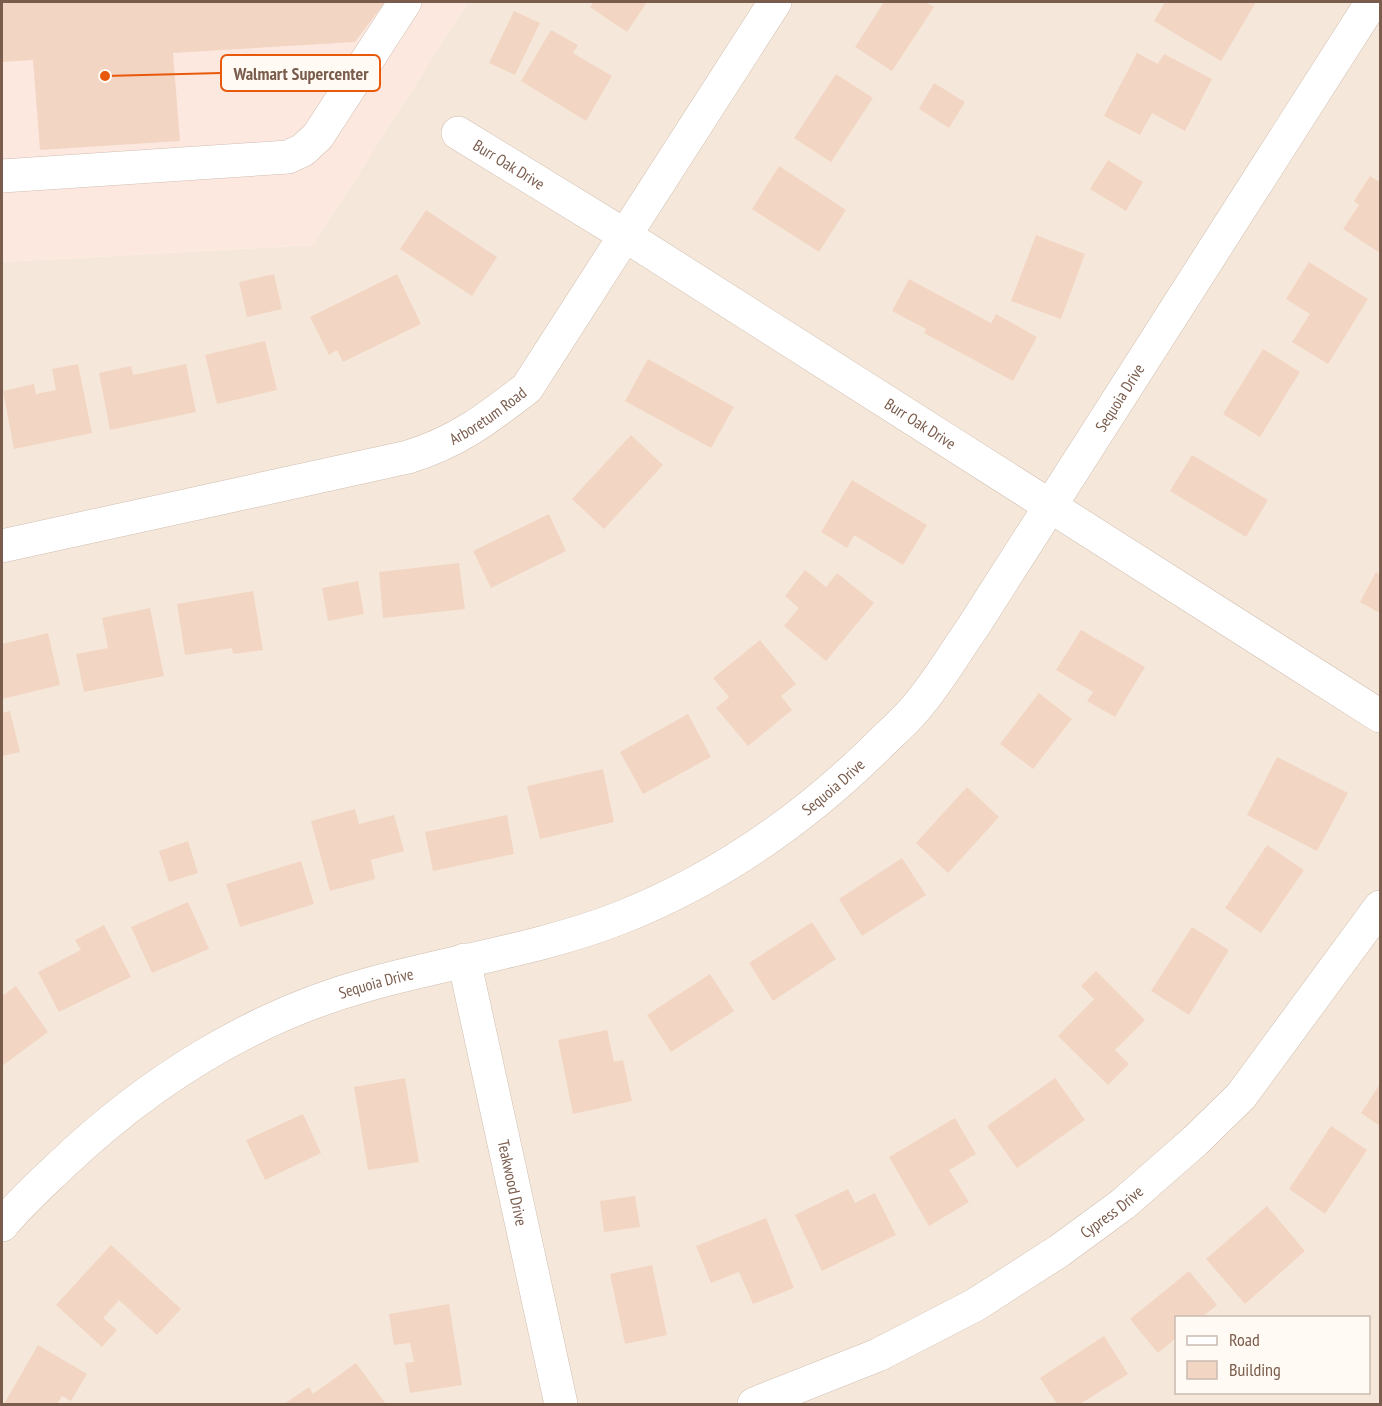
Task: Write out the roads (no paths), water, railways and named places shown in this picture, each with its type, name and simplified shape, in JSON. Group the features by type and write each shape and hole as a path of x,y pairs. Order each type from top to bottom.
{"street":[{"path":"2,176 288,157 303,150 318,136 405,2"},
{"name":"Arboretum Road","path":"2,546 408,457 460,437 527,388 775,2"},
{"name":"Sequoia Drive","path":"2,1226 16,1208 90,1137 157,1085 211,1051 261,1025 321,1000 367,985 568,936 663,900 749,852 805,812 849,774 915,709 973,627 1372,2"},
{"name":"Burr Oak Drive","path":"458,133 626,236 1380,716"},
{"name":"Cypress Drive","path":"754,1404 878,1355 975,1305 1050,1257 1123,1204 1195,1142 1240,1096 1380,907"},
{"name":"Teakwood Drive","path":"464,960 561,1404"}],"place":[{"name":"Walmart Supercenter","path":"105,76"}]}
